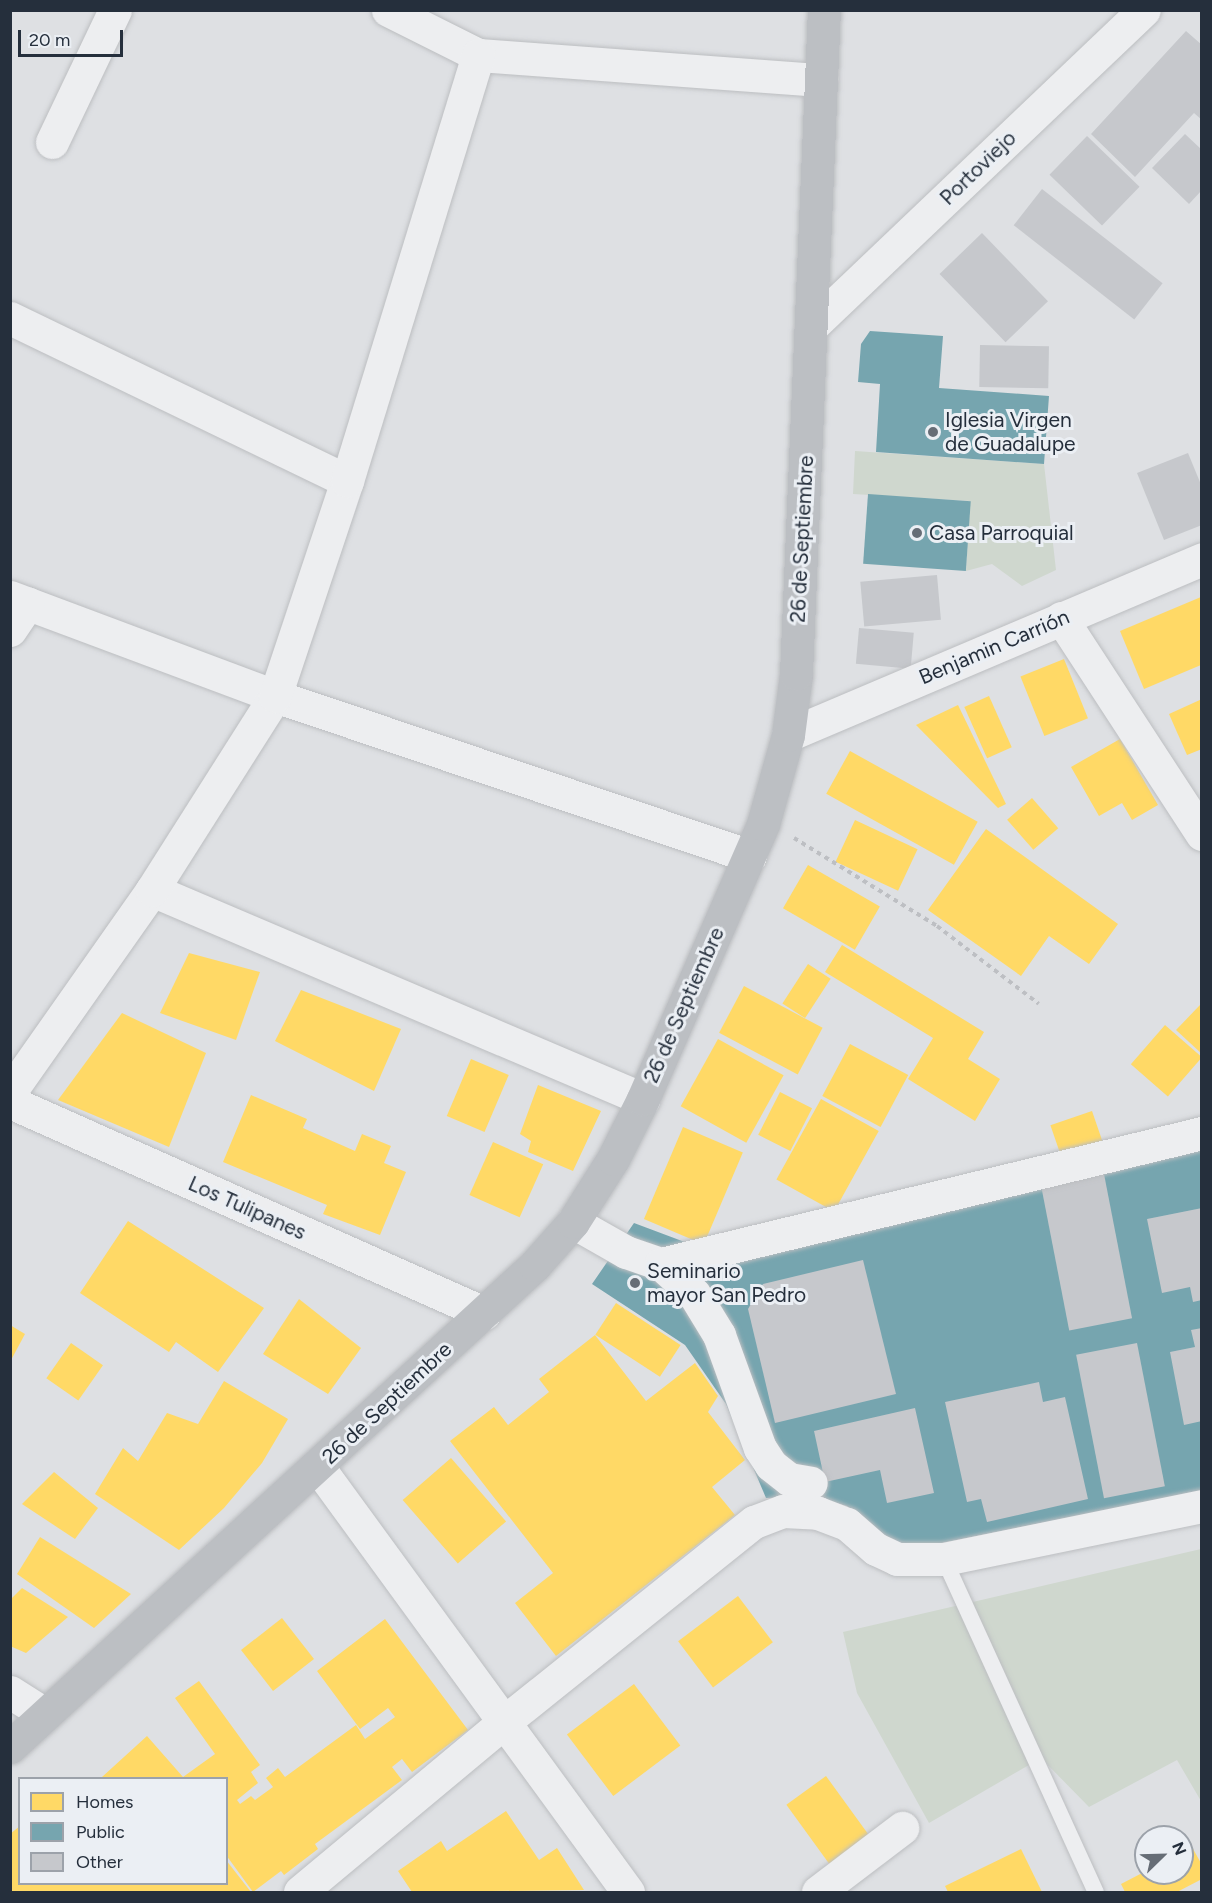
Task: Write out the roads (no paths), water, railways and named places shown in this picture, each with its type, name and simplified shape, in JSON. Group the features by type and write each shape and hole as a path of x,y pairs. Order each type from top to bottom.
{"street":[{"path":"52,142 114,10"},
{"path":"388,10 478,55 821,80"},
{"name":"26 de Septiembre","path":"10,1748 484,1313 573,1222 613,1159 643,1099 763,824 788,735 796,674 824,10"},
{"name":"Portoviejo","path":"812,326 1144,10"},
{"path":"10,1092 152,890 274,696 347,481 478,55"},
{"path":"10,318 347,481"},
{"name":"Benjamin Carrión","path":"788,735 1202,559"},
{"path":"16,610 750,856"},
{"path":"1061,618 1202,834"},
{"path":"152,890 643,1099"},
{"name":"Los Tulipanes","path":"10,1102 484,1313"},
{"path":"661,1264 1202,1133"},
{"path":"573,1222 626,1252 661,1264 693,1294 719,1335 760,1448 771,1465 789,1479 811,1483"},
{"path":"318,1467 628,1893"},
{"path":"300,1893 504,1722 754,1522 783,1512 818,1513 847,1524 876,1548 897,1559 944,1559 1202,1506"},
{"path":"10,1692 45,1714"},
{"path":"818,1893 902,1828"}],"lane":[{"path":"944,1559 1096,1893"}],"place":[{"name":"Iglesia Virgen de Guadalupe","path":"933,432"},
{"name":"Casa Parroquial","path":"917,533"},
{"name":"Seminario mayor San Pedro","path":"635,1283"}]}
